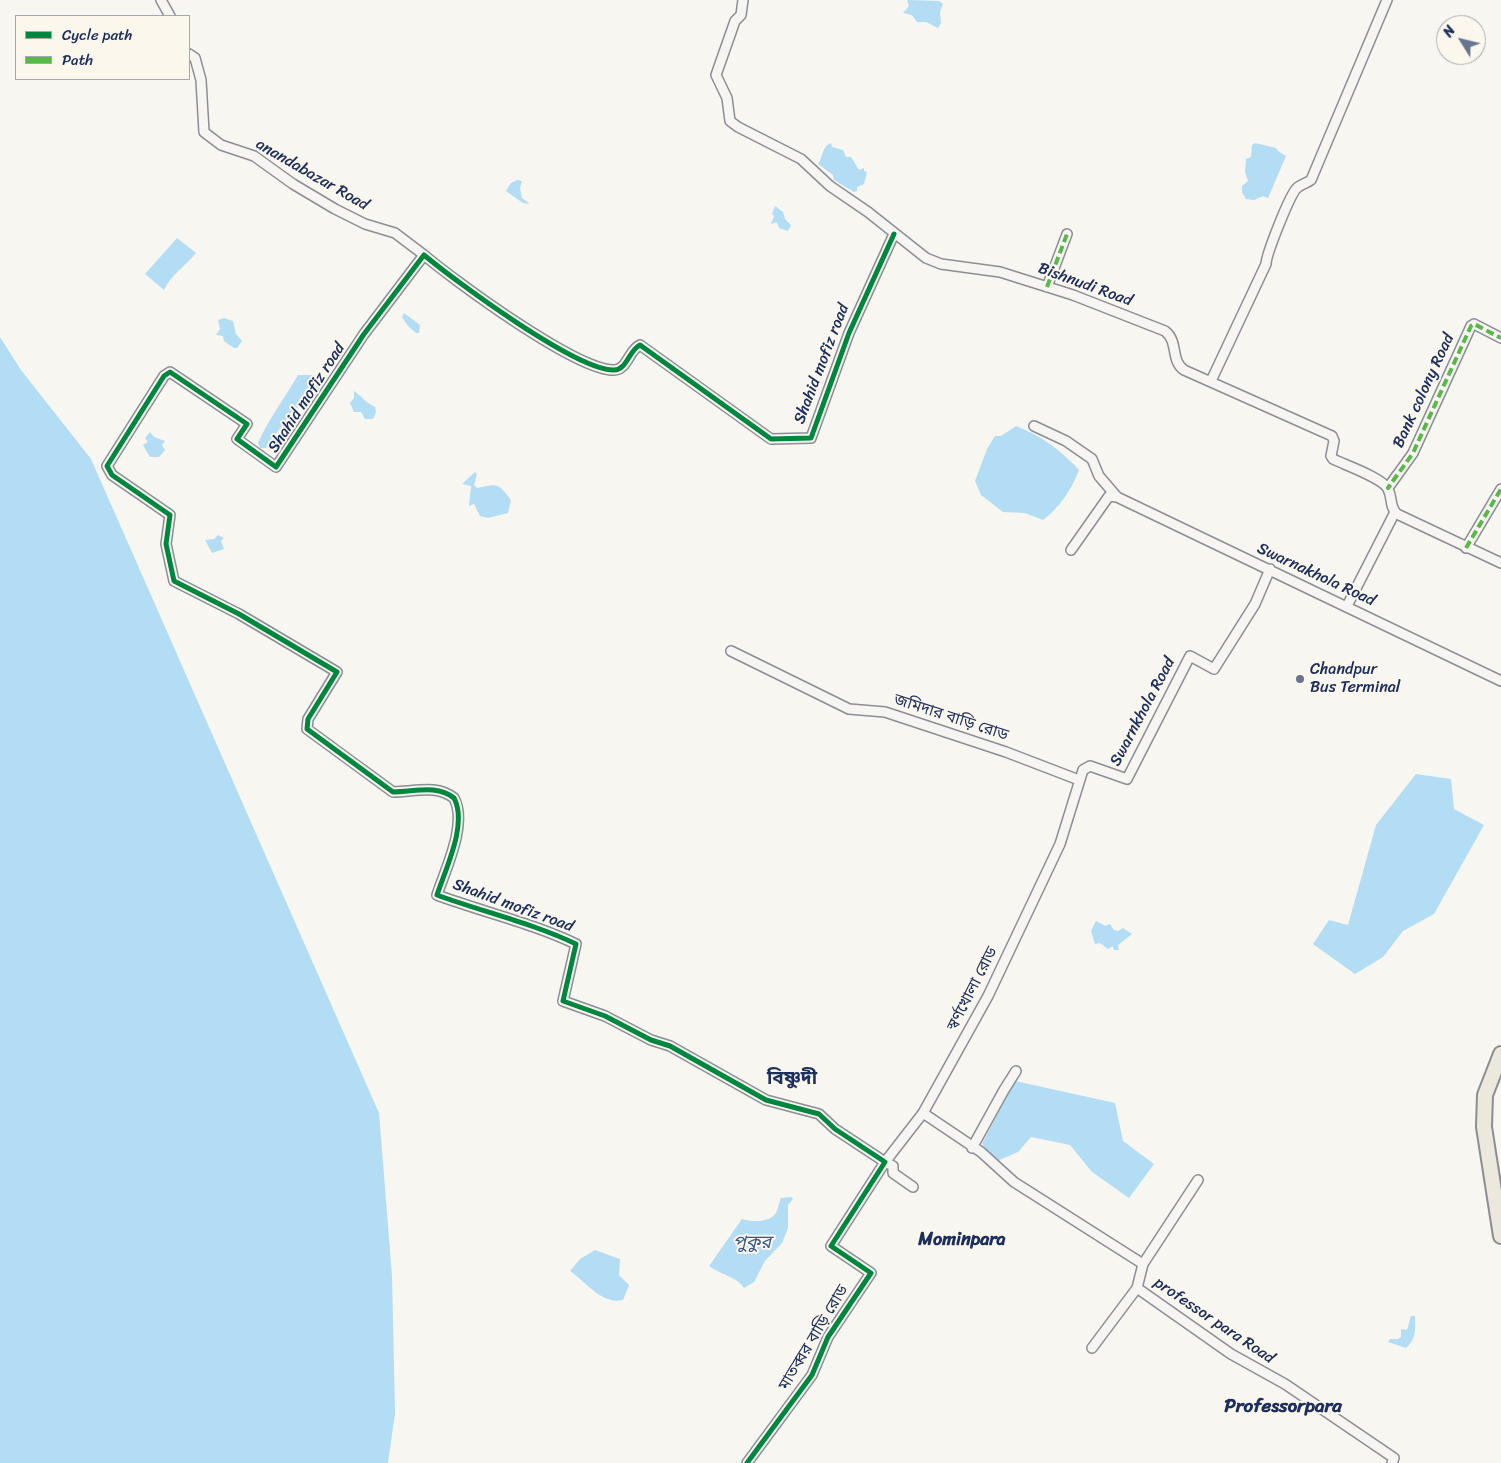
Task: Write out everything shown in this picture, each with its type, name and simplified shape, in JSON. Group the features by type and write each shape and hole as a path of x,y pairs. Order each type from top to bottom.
{"main road":[{"path":"1501,1054 1485,1095 1484,1127 1496,1182 1501,1236"}],"street":[{"path":"161,0 169,15"},
{"name":"Bishnudi Road","path":"743,0 741,15 735,21 716,75 726,98 730,121 801,160 830,186 868,212 926,258 941,264 1000,272 1047,287 1165,331 1172,340 1178,366 1332,436 1334,441 1331,456 1333,459 1383,483 1388,488"},
{"path":"1211,381 1266,264 1266,255 1274,242 1287,204 1297,188 1311,180 1387,0"},
{"name":"anandabazar Road","path":"190,55 194,58 201,80 204,132 221,145 254,156 293,184 365,224 395,233 424,255"},
{"name":"Shahid mofiz road","path":"885,1162 835,1129 819,1114 766,1100 670,1046 651,1040 604,1016 563,1000 576,944 540,929 437,895 454,848 457,819 454,798 442,791 431,789 393,792 307,729 308,719 337,672 239,614 174,581 166,544 170,515 112,475 107,466 164,376 170,372 247,424 237,439 276,467 342,365 424,255 493,306 572,356 600,368 615,370 622,368 636,347 640,345 770,440 810,438 849,333 894,234"},
{"path":"1047,287 1067,234"},
{"name":"Bank colony Road","path":"1388,488 1413,453 1471,326 1474,324 1501,338"},
{"path":"1034,426 1066,441 1092,459 1099,476 1117,497"},
{"path":"1398,475 1388,488 1390,503 1394,512 1466,548 1501,563"},
{"path":"1466,548 1501,489"},
{"path":"1071,550 1109,496 1117,497"},
{"name":"Swarnakhola Road","path":"1117,497 1347,606 1501,682"},
{"path":"1347,606 1394,512"},
{"name":"Swarnkhola Road","path":"1079,780 1083,770 1090,766 1127,779 1190,656 1214,669 1255,604 1270,569"},
{"name":"জমিদার বাড়ি রোড","path":"731,652 849,708 885,712 1006,752 1079,780"},
{"name":"স্বর্ণখোলা রোড","path":"885,1162 923,1113 988,996 1060,844 1079,780"},
{"path":"972,1148 1016,1071"},
{"name":"professor para Road","path":"923,1113 972,1148 981,1152 1014,1182 1142,1264"},
{"path":"885,1162 893,1166 893,1173 913,1187"},
{"name":"মাতব্বর বাড়ি রোড","path":"746,1463 812,1376 828,1336 871,1273 831,1246 885,1162"},
{"name":"professor para Road","path":"1198,1180 1142,1264 1137,1288 1231,1354 1284,1384 1396,1461"},
{"path":"1092,1348 1137,1288"}],"water":[{"path":"907,0 939,1 943,4 940,12 941,23 938,28 926,22 917,22 912,15 903,13 909,6"},
{"path":"831,143 832,147 843,150 846,157 851,157 859,170 864,168 864,171 867,172 864,184 857,187 857,191 854,192 834,180 833,175 818,164 824,149"},
{"path":"1255,143 1276,148 1286,156 1268,198 1263,196 1254,200 1246,199 1242,192 1242,186 1248,181 1245,172 1246,159 1251,157 1252,145"},
{"path":"517,180 522,181 520,188 522,198 530,204 523,203 506,191 511,183"},
{"path":"775,206 783,212 785,219 791,225 788,231 779,228 777,222 771,224"},
{"path":"177,238 196,253 174,275 164,290 145,274"},
{"path":"404,313 420,325 419,333 416,333 408,326 402,317"},
{"path":"224,318 233,321 236,334 242,341 237,348 224,341 223,336 216,335 220,329 218,320"},
{"path":"0,337 21,370 91,459 379,1113 392,1276 395,1413 388,1463 0,1463"},
{"path":"298,375 316,375 321,386 312,401 294,409 266,448 260,448 258,443 262,434"},
{"path":"354,391 375,407 376,412 373,419 365,419 361,412 354,412 350,403 354,398"},
{"path":"1016,426 1050,444 1079,470 1064,498 1043,520 1025,513 1003,512 981,495 975,481 987,449 995,436 1001,436"},
{"path":"150,432 154,437 165,441 162,445 165,450 159,457 150,457 143,445 148,442 145,438"},
{"path":"475,472 477,474 474,485 477,488 493,485 500,487 511,500 508,513 488,518 480,516 474,504 469,506 471,486 462,484"},
{"path":"218,535 224,538 221,541 224,549 212,553 205,540 214,539"},
{"path":"1416,774 1451,779 1454,809 1484,825 1434,914 1403,931 1383,957 1355,974 1313,944 1329,920 1348,925 1376,825"},
{"path":"1096,921 1105,926 1110,924 1114,930 1118,931 1123,928 1132,934 1118,945 1119,950 1114,950 1113,946 1108,949 1100,943 1095,944 1091,931"},
{"path":"1015,1081 1115,1103 1123,1141 1154,1164 1129,1198 1092,1172 1070,1145 1031,1137 1018,1152 997,1161 982,1144"},
{"name":"পুকুর","path":"791,1197 793,1199 788,1205 788,1228 782,1243 765,1261 754,1282 744,1288 733,1278 709,1266 742,1219 755,1221 769,1219 776,1213 781,1198"},
{"path":"595,1250 620,1259 619,1275 629,1285 623,1300 615,1301 601,1296 570,1271 580,1259"},
{"path":"1411,1316 1415,1316 1415,1330 1410,1344 1406,1348 1388,1342 1390,1339 1401,1337 1401,1329 1407,1330"}],"marked path":[{"path":"1047,287 1067,234"},
{"path":"1397,475 1388,488 1413,453 1471,326 1474,324 1501,338"},
{"path":"1466,548 1501,489"}],"cycle path":[{"path":"747,1463 812,1375 828,1337 871,1273 831,1246 885,1162 835,1129 819,1114 766,1100 670,1046 651,1040 605,1016 563,1001 576,944 542,930 437,895 457,834 458,809 454,798 440,791 433,790 393,792 307,729 308,719 337,672 239,614 174,581 166,544 170,515 112,475 107,466 164,376 170,372 247,424 237,439 276,467 364,334 424,255 517,323 573,356 596,366 614,370 622,367 633,351 640,345 771,439 811,438 849,333 894,234"}],"place":[{"name":"Chandpur Bus Terminal","path":"1300,679"}],"district":[{"name":"বিষ্ণুদী","path":"792,1079"},
{"name":"Mominpara","path":"962,1240"},
{"name":"Professorpara","path":"1283,1407"}]}
